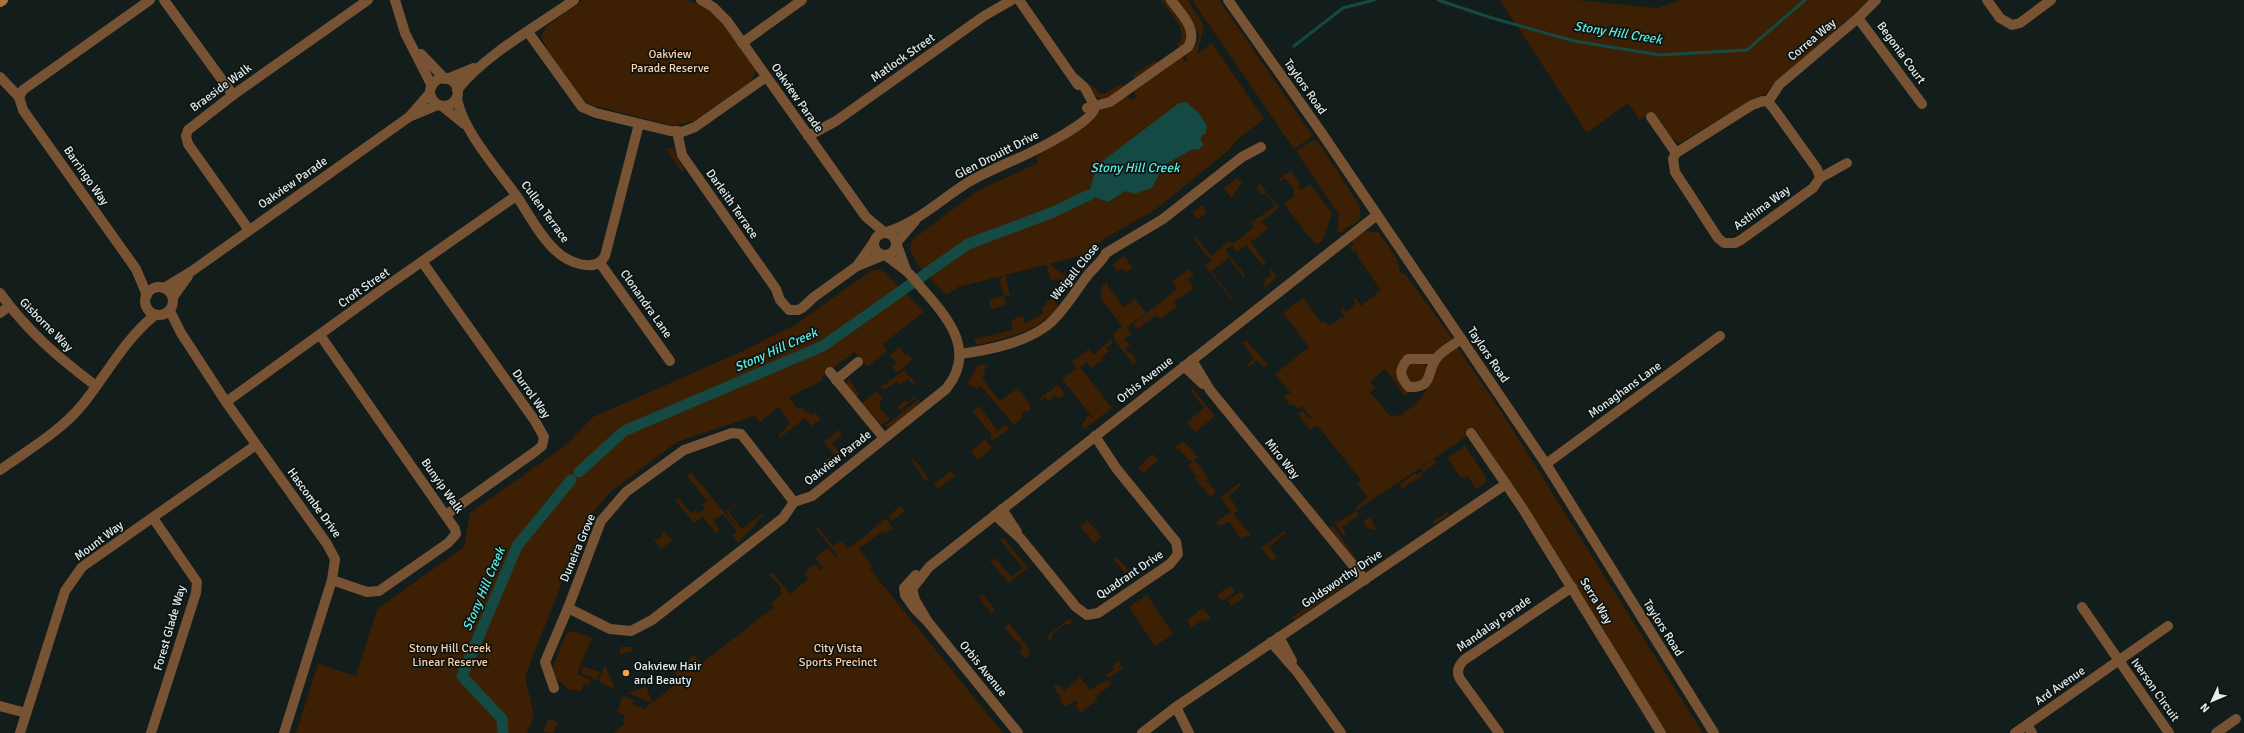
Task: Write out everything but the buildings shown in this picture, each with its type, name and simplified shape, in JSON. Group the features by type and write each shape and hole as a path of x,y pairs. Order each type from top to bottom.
{"street":[{"path":"19,97 23,90 150,0"},
{"path":"164,0 233,95"},
{"name":"Braeside Walk","path":"249,230 191,149 186,136 195,123 368,0"},
{"path":"395,0 405,33 431,89 432,100 440,105 451,104 467,78 483,64 528,32 562,3 574,0"},
{"name":"Oakview Parade","path":"701,0 720,13 866,217 885,232"},
{"path":"742,43 802,0"},
{"name":"Matlock Street","path":"984,16 1002,0"},
{"name":"Matlock Street","path":"811,139 984,16 1012,0"},
{"path":"1019,0 1075,79 1085,88 1091,107 1110,102 1188,47 1192,39 1192,33 1171,0"},
{"name":"Taylors Road","path":"1228,0 1377,215 1546,464 1714,733"},
{"name":"Correa Way","path":"1768,102 1779,85 1858,18 1876,0"},
{"path":"1988,0 2000,18 2012,25 2020,22 2051,0"},
{"name":"Begonia Court","path":"1858,18 1922,104"},
{"path":"528,32 582,107 596,114 670,131 682,132 695,127 766,77"},
{"path":"412,46 446,79 454,83 457,94"},
{"path":"431,89 437,80 446,79 483,64"},
{"name":"Barringo Way","path":"0,77 19,97 22,110 136,269 147,295"},
{"name":"Oakview Parade","path":"409,117 431,89"},
{"name":"Cullen Terrace","path":"457,94 458,106 469,130 549,244 569,260 594,266 600,263"},
{"path":"1651,117 1676,153 1758,102 1768,102 1818,168 1820,178"},
{"name":"Oakview Parade","path":"161,288 192,271 409,117 440,105"},
{"name":"Cullen Terrace","path":"440,105 469,130"},
{"name":"Glen Drouitt Drive","path":"885,232 916,220 973,179 1039,149 1089,118 1091,107"},
{"path":"600,263 605,256 639,124"},
{"name":"Darleith Terrace","path":"677,131 682,155 776,289 790,303 800,303 814,297 857,266 885,255"},
{"name":"Weigall Close","path":"960,354 999,346 1029,336 1048,324 1067,304 1094,266 1103,259 1106,253 1164,219 1242,157 1261,147"},
{"name":"Asthima Way","path":"1676,153 1672,159 1675,172 1718,238 1724,243 1735,244 1812,188 1820,178 1847,163"},
{"name":"Croft Street","path":"226,402 384,288 422,263 516,196"},
{"name":"Orbis Avenue","path":"1018,733 928,622 915,609 904,591 909,580 918,572 930,567 1377,215"},
{"name":"Oakview Parade","path":"866,217 874,241"},
{"name":"Glen Drouitt Drive","path":"897,244 916,220"},
{"path":"885,232 893,236 897,244 893,252 885,255 878,252 874,241 878,235 885,232"},
{"name":"Darleith Terrace","path":"857,266 874,241"},
{"name":"Oakview Parade","path":"897,244 906,270"},
{"name":"Oakview Parade","path":"794,502 812,496 946,389 956,374 960,364 960,354 955,334 935,303 906,270 885,255"},
{"name":"Durrol Way","path":"422,263 535,421 544,437 542,446 536,451 446,514"},
{"name":"Clonandra Lane","path":"600,263 670,361"},
{"name":"Barringo Way","path":"136,269 161,288"},
{"name":"Oakview Parade","path":"173,297 192,271"},
{"path":"0,470 64,424 96,386 137,330 146,307 147,295 161,288 173,297 173,304 163,314 137,330"},
{"name":"Gisborne Way","path":"0,293 9,306 52,352 96,386"},
{"path":"0,313 9,306"},
{"path":"146,307 163,314"},
{"name":"Hascombe Drive","path":"163,314 181,333 226,402 332,552 335,568 332,580 284,733"},
{"name":"Bunyip Walk","path":"320,335 456,529 452,539 379,591 367,592 332,580"},
{"name":"Monaghans Lane","path":"1546,464 1720,336"},
{"path":"1436,359 1461,339"},
{"path":"858,362 833,376 884,438"},
{"name":"Miro Way","path":"1188,363 1334,544 1361,582"},
{"name":"Duneira Grove","path":"554,688 545,662 568,608 601,521 626,492 684,450 732,432 741,434 794,502"},
{"path":"1471,433 1506,484"},
{"name":"Quadrant Drive","path":"999,512 1076,607 1087,615 1098,613 1170,564 1177,557 1178,545 1092,439"},
{"name":"Mount Way","path":"20,733 64,591 82,567 256,445"},
{"name":"Goldsworthy Drive","path":"1142,733 1176,707 1506,484"},
{"name":"Serra Way","path":"1506,484 1572,587 1662,733"},
{"path":"568,608 610,629 630,631 652,620 783,518 794,502"},
{"name":"Forest Glade Way","path":"151,733 196,593 197,582 153,518"},
{"name":"Mandalay Parade","path":"1499,733 1460,679 1458,675 1459,666 1464,660 1572,587"},
{"name":"Iverson Circuit","path":"2082,606 2169,733"},
{"name":"Ard Avenue","path":"2015,733 2029,729 2168,626"},
{"path":"1275,640 1341,733"},
{"path":"0,706 26,714"},
{"path":"1176,707 1189,733"},
{"path":"1167,714 1186,733"},
{"path":"2216,733 2236,719"}],"green space":[{"name":"Oakview Parade Reserve","path":"582,0 685,0 702,5 721,19 756,68 755,74 750,82 694,121 673,126 588,104 580,97 548,51 541,36 547,26"},
{"path":"1161,0 1166,0 1186,30 1186,40 1180,48 1177,45 1181,40 1182,34 1180,28"},
{"path":"1176,0 1187,0 1204,25 1197,54 1212,43 1264,119 1237,140 1228,151 1156,209 1104,239 1086,254 1049,264 1072,281 1069,284 1060,279 1051,280 1046,265 1005,275 1010,296 1004,296 999,279 1002,279 1002,276 958,287 947,295 916,262 910,247 912,240 977,191 1038,163 1036,157 1089,122 1101,110 1112,106 1127,96 1132,100 1136,97 1134,91 1182,57 1186,62 1188,61 1185,55 1197,44 1199,35"},
{"path":"1192,0 1219,0 1313,136 1294,149"},
{"path":"1500,0 1577,0 1657,8 1681,0 1870,0 1774,83 1767,93 1757,97 1680,143 1670,138 1653,112 1640,120 1628,103 1587,133"},
{"path":"1156,60 1157,64 1136,79 1132,76"},
{"path":"1121,84 1124,88 1110,97 1101,99 1095,96 1089,87 1092,85 1099,93 1104,94"},
{"path":"1313,140 1314,142 1317,140 1359,205 1360,217 1356,223 1341,233 1337,231 1339,215 1296,151"},
{"path":"673,148 676,156 684,168 682,172 666,149"},
{"path":"1291,171 1300,184 1298,186 1301,190 1310,184 1332,213 1323,240 1316,245 1284,204 1295,195 1293,192 1295,190 1285,178 1280,181 1279,179"},
{"path":"1237,178 1243,184 1237,187 1238,189 1234,192 1235,194 1231,198 1224,188"},
{"path":"1257,180 1279,208 1261,222 1269,228 1251,242 1246,236 1266,263 1263,266 1246,245 1237,252 1232,245 1225,250 1245,275 1243,277 1229,258 1211,271 1233,299 1232,300 1205,266 1211,261 1194,239 1196,237 1211,256 1229,241 1233,244 1254,227 1251,223 1275,206 1266,193 1262,195 1257,188 1259,187"},
{"path":"1202,205 1207,212 1202,217 1196,218 1192,213"},
{"path":"1365,231 1378,232 1395,256 1402,274 1405,274 1453,339 1437,354 1402,358 1398,370 1410,391 1405,396 1385,369 1370,382 1376,388 1370,392 1391,417 1395,414 1399,417 1422,397 1437,366 1446,354 1451,350 1458,348 1501,411 1703,733 1667,733 1476,430 1357,510 1355,508 1368,497 1357,484 1361,480 1317,425 1310,430 1298,414 1303,411 1310,419 1312,419 1302,406 1297,409 1294,404 1291,406 1283,396 1291,393 1275,374 1309,347 1283,313 1303,298 1322,323 1324,321 1329,326 1342,317 1346,318 1340,310 1343,308 1346,312 1356,304 1353,300 1356,298 1361,306 1381,290 1357,256 1357,252 1352,251 1350,248 1353,246 1353,240"},
{"path":"1124,256 1133,268 1126,272 1123,269 1118,272 1112,265"},
{"path":"1189,269 1194,275 1182,284 1188,280 1194,288 1174,302 1177,307 1160,319 1155,316 1138,329 1133,324 1177,289 1172,282"},
{"path":"1271,269 1277,277 1264,288 1265,279 1271,275 1269,272"},
{"name":"Stony Hill Creek Linear Reserve","path":"872,270 880,270 885,272 924,312 883,344 887,351 867,367 855,352 821,377 823,380 789,397 798,409 801,407 811,415 815,412 821,419 812,426 805,418 780,438 779,435 790,423 779,407 760,422 755,416 677,442 609,493 591,515 582,531 525,677 534,715 527,733 296,733 318,664 356,676 377,609 464,547 470,513 566,445 593,417 743,351 788,328 789,329"},
{"path":"1107,282 1109,288 1124,307 1135,299 1146,313 1127,327 1131,334 1124,339 1130,345 1125,349 1134,356 1136,363 1134,365 1113,338 1115,337 1113,334 1122,326 1101,298 1101,288"},
{"path":"1004,296 1006,305 991,309 989,300"},
{"path":"1053,299 1058,306 1057,309 1039,324 1010,337 977,345 974,339 1013,330 1011,324 1014,319 1023,316 1025,324 1043,313 1042,307 1047,305 1046,301"},
{"path":"1112,339 1112,344 1106,348 1109,351 1101,358 1104,362 1103,363 1101,361 1092,368 1087,362 1080,367 1112,408 1084,429 1081,425 1089,415 1095,420 1062,379 1077,368 1072,362 1089,349 1093,355"},
{"path":"1246,340 1268,365 1264,368 1257,360 1249,367 1247,365 1254,359 1243,343"},
{"path":"899,347 906,356 908,354 913,359 897,373 892,367 896,363 890,355"},
{"path":"1422,362 1427,367 1423,381 1408,383 1405,364"},
{"path":"987,364 988,366 983,372 985,375 982,378 1000,401 1018,388 1030,405 1058,385 1065,394 1059,399 1055,395 1048,401 1045,397 1042,400 1040,398 1029,407 1031,409 1028,412 1025,411 1021,413 1023,417 1014,425 980,385 978,389 967,384 977,366"},
{"path":"904,370 916,384 914,386 908,379 900,385 897,381 886,389 880,388"},
{"path":"848,378 859,394 856,397 847,385"},
{"path":"1193,389 1215,416 1195,432 1187,422 1204,408 1191,391"},
{"path":"877,391 883,399 879,402 881,410 890,419 881,425 861,404"},
{"path":"910,397 917,397 900,410 897,407 906,400 908,402 912,399"},
{"path":"919,399 920,403 891,426 884,427"},
{"path":"979,406 997,430 992,435 972,411"},
{"path":"1006,424 1009,429 992,441 990,437"},
{"path":"839,430 842,435 832,443 840,453 857,440 859,443 838,459 824,442"},
{"path":"985,439 992,448 978,460 971,451"},
{"path":"1183,441 1198,457 1194,461 1203,469 1208,478 1206,480 1216,492 1211,497 1195,479 1197,477 1189,467 1185,468 1192,462 1190,459 1184,463 1188,459 1179,449 1173,449"},
{"path":"1464,444 1486,477 1485,483 1476,489 1468,476 1461,478 1447,458 1462,449"},
{"path":"907,454 912,460 914,459 929,479 926,482"},
{"path":"1153,454 1158,461 1143,473 1138,467"},
{"path":"830,457 834,462 811,481 806,475 818,466 820,469 825,464 823,462"},
{"path":"1434,459 1437,463 1423,472 1420,468"},
{"path":"951,471 955,476 939,488 939,490 934,484"},
{"path":"691,472 738,529 726,511 745,495 728,511 742,529 763,513 764,515 742,537 739,543 732,535 737,531 723,514 713,521 720,530 716,533 703,517 694,523 675,500 678,498 691,513 695,510 699,514 705,508 702,505 707,501 687,476"},
{"path":"1421,472 1423,475 1402,489 1399,485 1415,473 1417,475"},
{"path":"1239,483 1241,485 1229,496 1238,510 1233,514 1251,535 1248,537 1246,535 1241,539 1229,522 1219,526 1216,522 1231,512 1221,498"},
{"path":"901,506 905,511 892,521 888,516"},
{"path":"1356,511 1359,515 1342,527 1346,534 1344,536 1335,524"},
{"path":"1448,512 1449,515 1435,524 1432,522"},
{"path":"1370,517 1376,529 1374,530 1368,528 1363,521"},
{"name":"City Vista Sports Precinct","path":"886,518 893,528 885,534 883,531 859,549 873,567 870,569 1003,733 614,733 625,724 623,722 625,715 617,712 623,696 634,700 633,704 644,709 651,703 628,693 646,686 652,703 680,681 673,671 694,655 702,663 774,607 771,603 782,594 779,590 782,588 769,575 772,572 790,594 808,579 804,573 815,564 820,570 823,568 815,558 828,548 836,558 838,556 816,529 818,527 833,546 841,541 848,548 869,533"},
{"path":"1087,520 1102,537 1094,543 1080,526"},
{"path":"1333,526 1362,567 1360,567 1330,528"},
{"path":"664,531 672,540 661,549 653,539 657,540 663,536 661,533"},
{"path":"1284,531 1286,533 1269,547 1277,557 1272,562 1261,548"},
{"path":"1003,537 1028,568 1009,583 988,558 992,560 995,558 1011,577 1023,568 1000,540"},
{"path":"1163,549 1163,554 1145,566 1143,564"},
{"path":"1117,557 1132,575 1128,577 1114,560"},
{"path":"1347,581 1341,588 1295,620 1292,617"},
{"path":"1231,585 1235,592 1222,601 1217,595"},
{"path":"1241,592 1245,597 1231,606 1227,600"},
{"path":"982,594 995,609 991,613 979,597"},
{"path":"1147,595 1173,634 1155,646 1129,607"},
{"path":"1203,608 1211,618 1206,622 1203,619 1191,628 1187,620"},
{"path":"1069,619 1072,622 1070,625 1065,624 1052,635 1051,641 1047,636"},
{"path":"1009,623 1029,649 1030,654 1026,659 1020,652 1022,649 1020,642 1017,642 1004,627"},
{"path":"573,631 592,638 577,674 591,680 589,686 584,684 581,692 573,689 571,691 569,690 552,675 551,672 566,634"},
{"path":"620,647 631,647 633,651 620,654"},
{"path":"1118,661 1123,668 1109,678 1106,675 1114,670 1112,666"},
{"path":"584,667 600,672 597,680 581,673 582,668"},
{"path":"604,667 606,667 615,689 601,683 599,679"},
{"path":"1080,677 1090,690 1106,680 1107,682 1109,680 1112,684 1096,696 1098,699 1081,713 1075,705 1078,703 1076,700 1065,707 1059,699 1061,696 1053,687 1058,684 1064,691"},
{"path":"548,719 558,722 553,733 543,732"}],"water":[{"name":"Stony Hill Creek","path":"1186,102 1199,113 1207,126 1206,133 1201,136 1201,141 1204,144 1199,150 1193,149 1164,165 1152,188 1134,194 1125,191 1108,202 1089,195 1096,166 1179,103"}],"waterway":[{"name":"Stony Hill Creek","path":"1294,46 1343,8 1374,0"},
{"name":"Stony Hill Creek","path":"1438,0 1492,18 1574,41 1660,55 1747,50 1805,0"},
{"name":"Stony Hill Creek","path":"579,472 624,431 823,346 968,244 1051,213 1089,195"},
{"name":"Stony Hill Creek","path":"503,733 502,719 462,676 517,546 571,480"}],"place":[{"name":"Oakview Hair and Beauty","path":"626,673"}]}
